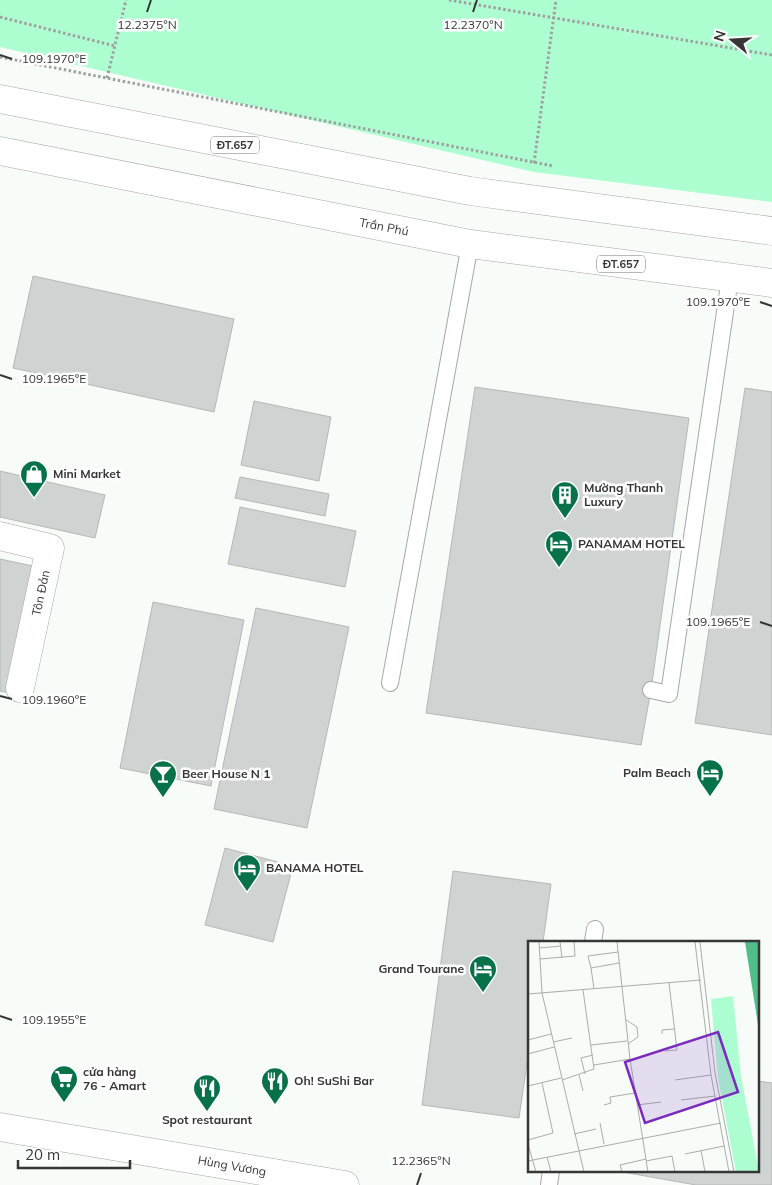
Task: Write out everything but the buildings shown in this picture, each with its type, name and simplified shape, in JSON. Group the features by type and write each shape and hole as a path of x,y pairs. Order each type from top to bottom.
{"main road":[{"name":"ĐT.657","path":"0,99 470,191 772,231"},
{"name":"Trần Phú","path":"0,151 470,244 772,283"},
{"name":"Tôn Đản","path":"0,536 50,548 20,688"},
{"name":"Hùng Vương","path":"0,1127 345,1185"}],"lane":[{"path":"390,683 470,244"},
{"path":"651,690 669,694 730,278"},
{"path":"549,1185 551,1172"}],"path":[{"path":"107,78 126,0"},
{"path":"449,0 772,55"},
{"path":"534,163 556,0"},
{"path":"0,17 114,46"},
{"path":"0,57 554,166"}],"green space":[{"path":"0,0 772,0 772,202 534,172 0,47"}],"place":[{"name":"Mini Market","path":"34,498"},
{"name":"Mường Thanh Luxury","path":"565,519"},
{"name":"PANAMAM HOTEL","path":"559,568"},
{"name":"Palm Beach","path":"710,797"},
{"name":"Beer House N 1","path":"163,798"},
{"name":"BANAMA HOTEL","path":"247,892"},
{"name":"Grand Tourane","path":"483,993"},
{"name":"cửa hàng 76 - Amart","path":"64,1103"},
{"name":"Oh! SuShi Bar","path":"275,1105"},
{"name":"Spot restaurant","path":"207,1112"}]}
